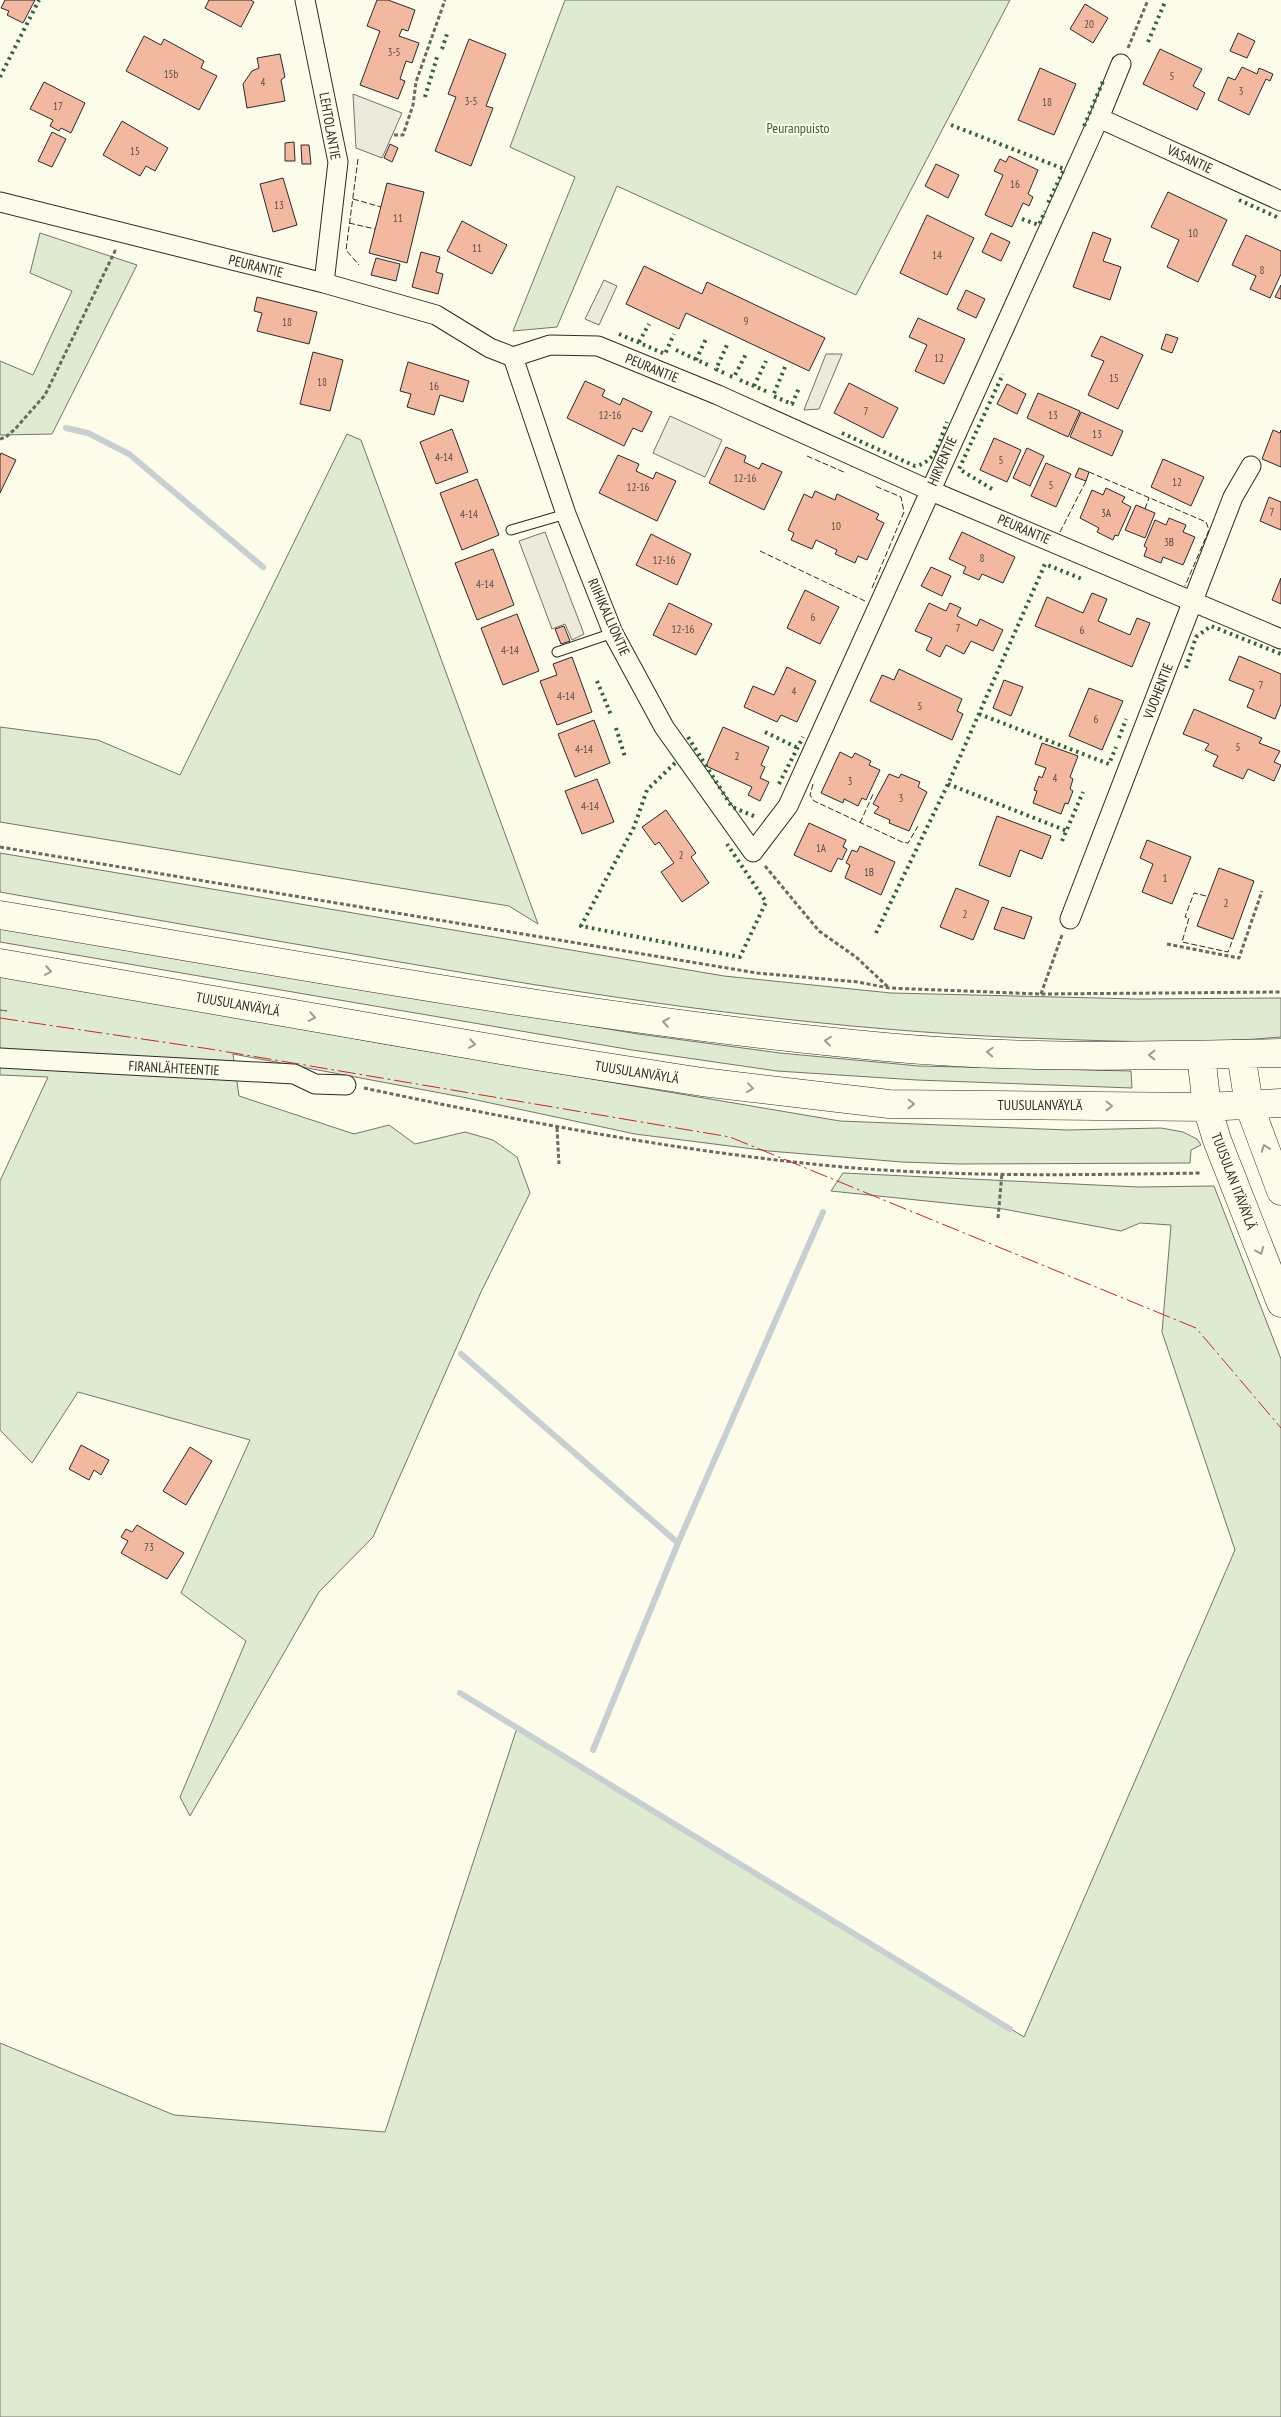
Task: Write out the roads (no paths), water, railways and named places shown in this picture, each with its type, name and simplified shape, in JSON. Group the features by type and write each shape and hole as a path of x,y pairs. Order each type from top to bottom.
{"main road":[{"path":"0,915 527,1002 707,1028 888,1047 1038,1055 1281,1053"},
{"name":"TUUSULANVÄYLÄ","path":"0,963 526,1054 702,1082 889,1104 1207,1107 1281,1103"},
{"path":"1241,1054 1249,1104 1281,1192"},
{"name":"TUUSULAN ITÄVÄYLÄ","path":"1201,1055 1207,1107 1234,1186 1281,1304"}],"street":[{"name":"LEHTOLANTIE","path":"305,0 338,162 324,283"},
{"name":"HIRVENTIE","path":"753,852 788,806 1099,118 1121,64"},
{"name":"VASANTIE","path":"1099,118 1281,201"},
{"name":"PEURANTIE","path":"0,202 324,283 436,315 490,348 514,357 550,345 598,346 718,395 930,490 1281,638"},
{"name":"RIIHIKALLIONTIE","path":"514,357 566,514 613,633 664,727 753,852"},
{"name":"VUOHENTIE","path":"1070,919 1233,497 1251,466"},
{"name":"FIRANLÄHTEENTIE","path":"0,1058 294,1074 315,1084 346,1084"}],"lane":[{"path":"511,530 566,514"},
{"path":"557,652 613,633"}],"waterway":[{"path":"66,428 88,433 129,454 263,567"},
{"path":"593,1750 678,1543 823,1212"},
{"path":"461,1354 678,1543"},
{"path":"460,1693 1010,2029"}],"park label":[{"name":"Peuranpuisto","path":"798,128"}]}
